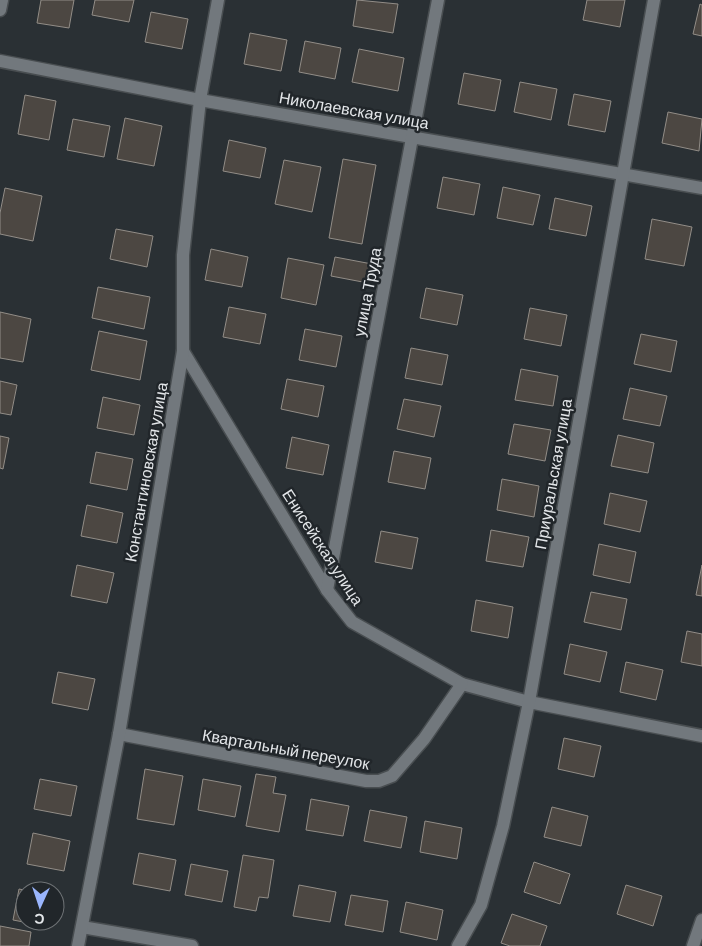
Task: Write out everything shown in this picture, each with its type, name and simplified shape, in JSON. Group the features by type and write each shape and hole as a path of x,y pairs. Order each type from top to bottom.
{"street":[{"path":"0,10 2,0"},
{"name":"Константиновская улица","path":"78,946 118,734 183,351 183,255 200,100 218,0"},
{"name":"улица Труда","path":"327,590 438,0"},
{"name":"Приуральская улица","path":"458,946 481,905 503,826 529,702 654,0"},
{"name":"Николаевская улица","path":"0,61 200,100 702,188"},
{"name":"Енисейская улица","path":"183,351 327,590 352,622 462,684 529,702 702,736"},
{"name":"Квартальный переулок","path":"118,734 366,781 379,781 392,776 418,746 462,684"},
{"path":"693,946 702,920"},
{"path":"82,927 192,946"}],"building":[{"path":"41,0 74,0 69,28 37,23"},
{"path":"95,0 134,0 129,22 92,15"},
{"path":"357,0 398,4 393,33 353,26"},
{"path":"587,0 625,0 620,27 583,20"},
{"path":"700,4 702,5 702,36 693,34"},
{"path":"151,12 188,19 182,49 145,42"},
{"path":"250,33 287,40 281,71 244,64"},
{"path":"305,41 341,48 335,79 299,72"},
{"path":"359,49 404,58 398,91 352,82"},
{"path":"464,73 501,80 495,111 458,104"},
{"path":"520,82 557,89 551,120 514,112"},
{"path":"574,94 611,101 605,132 568,125"},
{"path":"25,95 56,101 49,140 18,134"},
{"path":"668,112 702,119 699,151 662,143"},
{"path":"125,118 162,126 154,166 117,159"},
{"path":"73,119 110,126 104,157 67,150"},
{"path":"229,140 266,148 260,178 223,171"},
{"path":"343,159 376,165 362,244 329,238"},
{"path":"284,160 321,167 312,212 275,204"},
{"path":"443,177 480,184 474,215 437,208"},
{"path":"503,187 540,195 533,225 497,218"},
{"path":"5,188 42,196 33,241 0,234 0,213"},
{"path":"555,198 592,206 586,236 549,229"},
{"path":"652,219 692,227 684,266 645,259"},
{"path":"116,229 153,236 147,267 110,259"},
{"path":"211,249 248,257 242,287 205,280"},
{"path":"335,257 372,264 368,283 331,276"},
{"path":"288,258 324,265 316,305 281,298"},
{"path":"98,287 150,297 144,329 92,318"},
{"path":"426,288 463,295 457,325 420,318"},
{"path":"229,307 266,314 260,344 223,337"},
{"path":"530,308 567,315 561,346 524,339"},
{"path":"0,312 31,319 23,362 0,358"},
{"path":"305,329 342,336 336,367 299,360"},
{"path":"99,331 147,341 140,380 91,370"},
{"path":"641,334 677,341 671,372 634,364"},
{"path":"411,348 448,355 442,385 405,378"},
{"path":"521,369 558,376 553,406 515,400"},
{"path":"287,379 324,386 318,417 281,409"},
{"path":"0,381 17,385 11,415 0,413"},
{"path":"630,388 667,396 660,426 623,419"},
{"path":"103,397 140,405 134,435 97,428"},
{"path":"404,399 441,406 434,437 397,429"},
{"path":"514,424 551,430 545,461 508,454"},
{"path":"618,435 654,443 648,473 611,466"},
{"path":"0,436 9,438 3,469 0,468"},
{"path":"292,437 329,445 323,475 286,468"},
{"path":"394,451 431,458 425,489 388,482"},
{"path":"96,452 133,459 127,490 90,483"},
{"path":"502,479 539,486 534,517 497,510"},
{"path":"610,493 647,501 640,532 604,524"},
{"path":"87,505 123,513 117,543 81,536"},
{"path":"491,530 529,537 523,567 486,561"},
{"path":"381,531 418,538 412,569 375,562"},
{"path":"599,544 636,552 630,583 593,575"},
{"path":"77,565 114,573 107,603 71,596"},
{"path":"702,565 702,596 696,595"},
{"path":"591,592 627,599 621,630 584,622"},
{"path":"476,600 513,607 508,638 471,631"},
{"path":"687,631 702,634 702,666 681,662"},
{"path":"570,644 607,652 600,682 564,674"},
{"path":"626,662 663,670 656,700 620,692"},
{"path":"58,672 95,679 88,710 52,703"},
{"path":"564,738 601,746 594,777 558,769"},
{"path":"145,769 183,776 174,825 137,819"},
{"path":"256,774 276,777 273,793 286,795 279,832 246,826"},
{"path":"40,779 77,786 71,816 34,809"},
{"path":"203,779 241,786 235,817 198,810"},
{"path":"311,799 349,806 343,836 306,830"},
{"path":"552,807 588,816 581,846 544,837"},
{"path":"370,810 407,817 401,848 364,841"},
{"path":"425,821 462,828 457,859 420,852"},
{"path":"33,833 70,841 64,871 27,864"},
{"path":"139,853 176,860 170,891 133,884"},
{"path":"243,855 274,860 268,898 259,897 256,911 234,907"},
{"path":"534,862 570,874 560,904 524,892"},
{"path":"191,864 228,871 222,902 185,895"},
{"path":"299,885 336,892 330,922 293,916"},
{"path":"626,885 662,896 653,926 617,914"},
{"path":"351,895 388,901 383,932 345,925"},
{"path":"406,902 443,910 437,940 400,932"},
{"path":"512,914 547,926 540,946 510,946 501,943"},
{"path":"0,926 15,929 15,931 31,932 29,946 0,946"}]}
